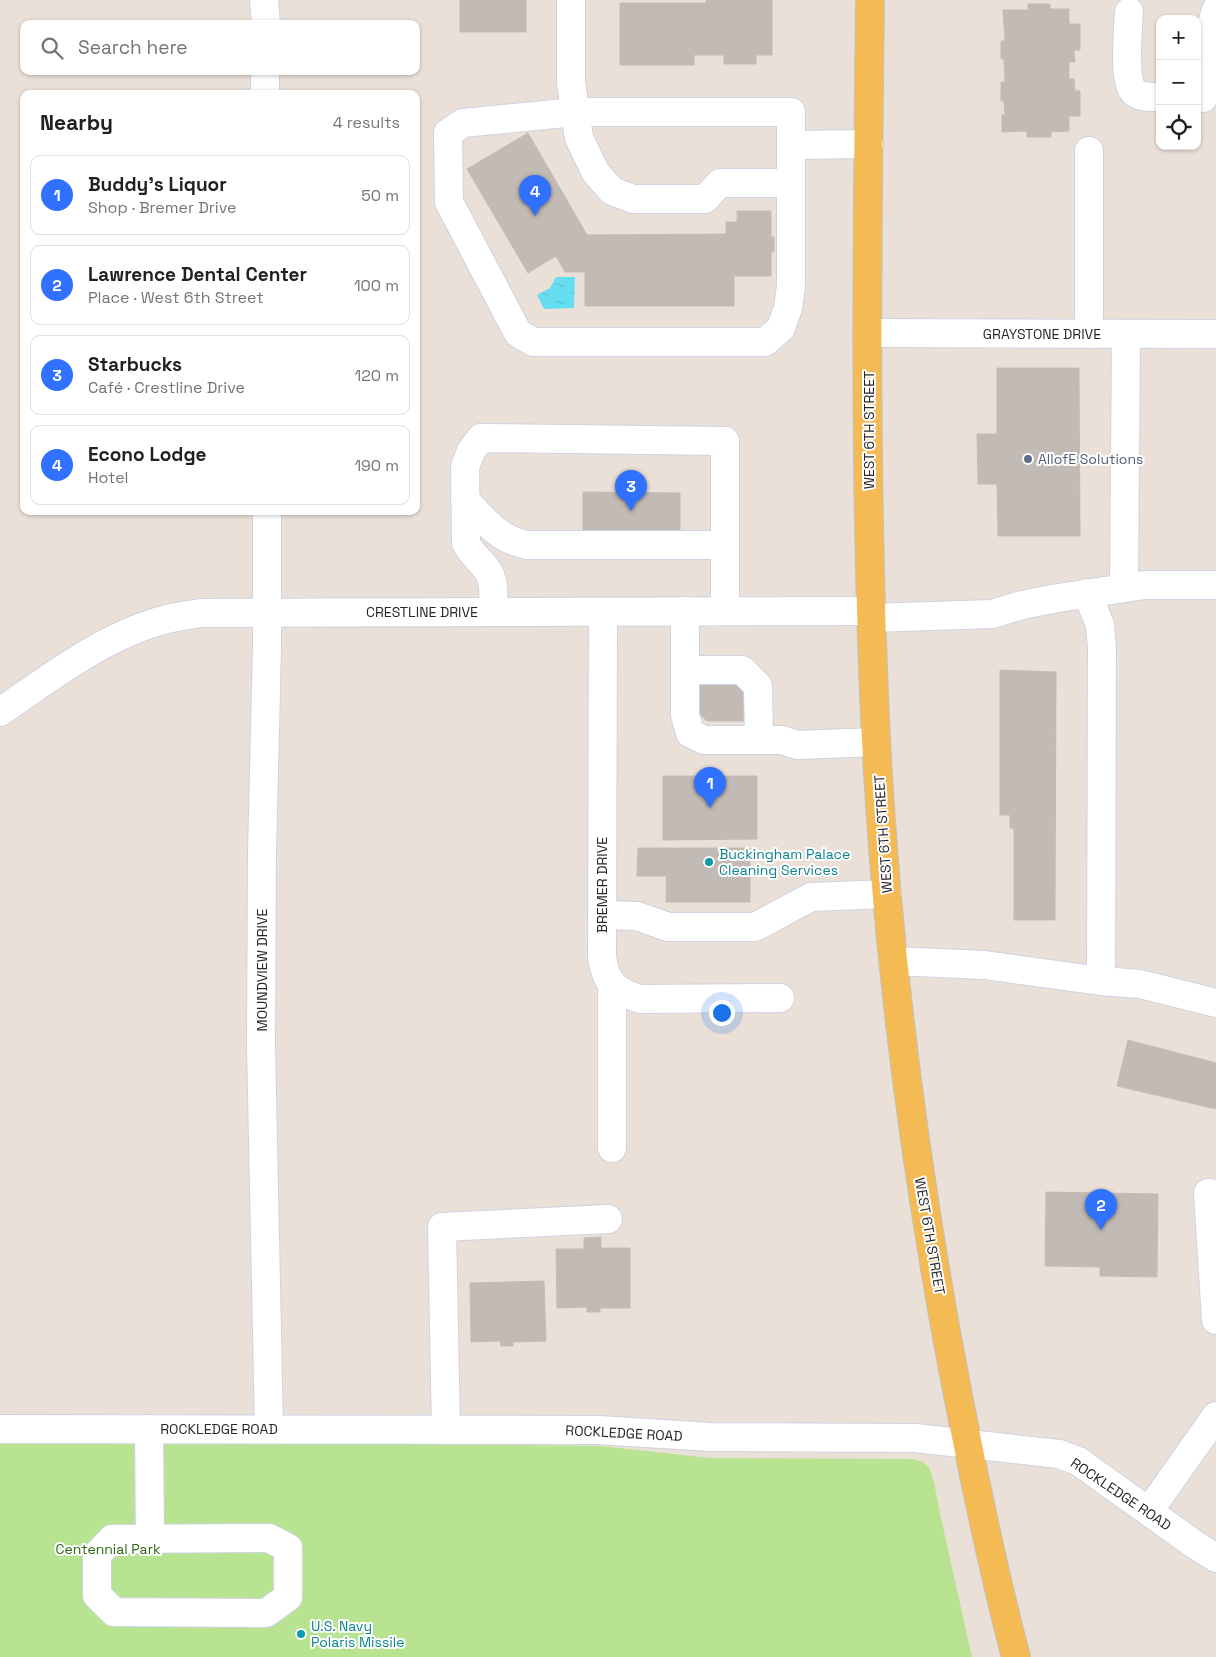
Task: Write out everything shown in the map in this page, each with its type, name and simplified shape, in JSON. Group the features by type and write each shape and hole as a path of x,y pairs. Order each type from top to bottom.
{"main road":[{"name":"WEST 6TH STREET","path":"870,0 868,333 871,615 876,742 887,894 893,961 921,1189 979,1507 1016,1657"}],"street":[{"path":"264,0 266,20"},
{"path":"571,0 571,82 579,138 596,173 612,191 633,199 705,199 720,183 791,183"},
{"path":"1205,98 1205,48 1216,10"},
{"path":"1129,12 1127,80 1132,91 1143,97 1156,97"},
{"path":"265,75 265,90"},
{"path":"575,112 791,112 791,286 788,308 781,328 765,342 533,342 518,333 449,202 448,133 462,123 575,112"},
{"path":"791,145 868,144"},
{"path":"1089,151 1089,334"},
{"name":"GRAYSTONE DRIVE","path":"868,333 1216,334"},
{"path":"1124,588 1126,334"},
{"path":"493,612 493,584 491,576 486,568 470,553 466,543 465,467 471,451 481,438 725,441 725,611"},
{"path":"465,500 489,526 502,536 514,542 527,545 725,545"},
{"name":"MOUNDVIEW DRIVE","path":"267,515 261,1044 269,1429"},
{"name":"CRESTLINE DRIVE","path":"0,712 68,665 139,629 167,619 201,613 725,611 871,615 992,614 1022,605 1144,585 1216,585"},
{"path":"1088,593 1100,625 1102,648 1101,981"},
{"path":"685,611 685,715 690,733 704,740 782,740 796,745 876,742"},
{"name":"BREMER DRIVE","path":"603,612 603,964 604,971 612,985"},
{"path":"685,670 742,670 758,686 759,740"},
{"path":"602,916 637,916 668,927 755,927 810,897 887,894"},
{"path":"893,961 986,965 1101,981 1140,984 1216,1003"},
{"path":"612,985 624,994 640,999 780,998"},
{"path":"612,985 612,1148"},
{"path":"1216,1194 1208,1193 1216,1320"},
{"path":"446,1430 442,1227 608,1219"},
{"path":"1149,1511 1216,1416"},
{"name":"ROCKLEDGE ROAD","path":"0,1429 599,1430 710,1437 915,1438 1059,1454 1078,1461 1216,1558"},
{"path":"149,1429 150,1539"},
{"path":"269,1538 288,1548 288,1597 266,1612 114,1612 97,1595 97,1555 112,1539 150,1539 269,1538"}],"green space":[{"name":"Centennial Park","path":"0,1440 600,1446 710,1458 913,1459 929,1467 934,1482 972,1657 0,1657"}],"water":[{"path":"556,277 575,277 574,308 544,309 537,295 550,288"}],"building":[{"path":"460,0 526,0 526,32 460,32"},
{"path":"706,0 772,0 772,55 756,55 756,64 724,64 724,55 694,55 694,65 620,65 620,3 706,3"},
{"path":"1028,4 1050,4 1050,9 1069,9 1069,24 1080,24 1080,50 1074,50 1075,62 1069,62 1069,79 1074,79 1075,91 1080,91 1080,116 1069,116 1069,131 1051,132 1051,137 1027,137 1027,131 1002,132 1002,115 1005,115 1004,101 1001,101 1001,82 1005,82 1004,59 1001,59 1001,41 1005,41 1003,10 1028,10"},
{"path":"528,133 587,235 726,234 726,222 737,222 737,211 771,211 771,237 774,237 774,252 771,252 771,276 734,276 734,306 585,306 585,272 565,272 556,256 528,273 467,169"},
{"name":"AllofE Solutions","path":"997,368 1079,368 1080,536 998,536 997,484 978,484 977,434 997,434"},
{"path":"583,492 680,493 680,530 660,530 660,536 644,536 644,530 583,530"},
{"path":"1000,670 1056,672 1055,920 1014,920 1014,828 1010,828 1010,815 1000,815"},
{"path":"743,676 752,712 743,721 707,721 698,713 698,686 706,677"},
{"path":"663,776 757,776 757,839 663,840"},
{"path":"638,848 667,848 667,876 637,876"},
{"name":"Buckingham Palace Cleaning Services","path":"667,848 750,848 750,902 666,902"},
{"path":"1128,1040 1216,1063 1216,1109 1117,1086"},
{"path":"1046,1192 1158,1194 1157,1277 1100,1276 1100,1267 1045,1266"},
{"path":"601,1237 601,1248 630,1248 630,1308 600,1308 600,1312 587,1312 587,1307 557,1308 556,1249 584,1249 584,1238"},
{"path":"544,1281 546,1341 513,1342 513,1346 501,1346 500,1341 471,1342 470,1283"}],"place":[{"name":"Econo Lodge","path":"535,216"},
{"name":"AllofE Solutions","path":"1028,459"},
{"name":"Starbucks","path":"631,511"},
{"name":"Buddy's Liquor","path":"710,808"},
{"name":"Buckingham Palace Cleaning Services","path":"709,862"},
{"name":"Lawrence Dental Center","path":"1101,1230"},
{"name":"U.S. Navy Polaris Missile","path":"301,1634"}]}
